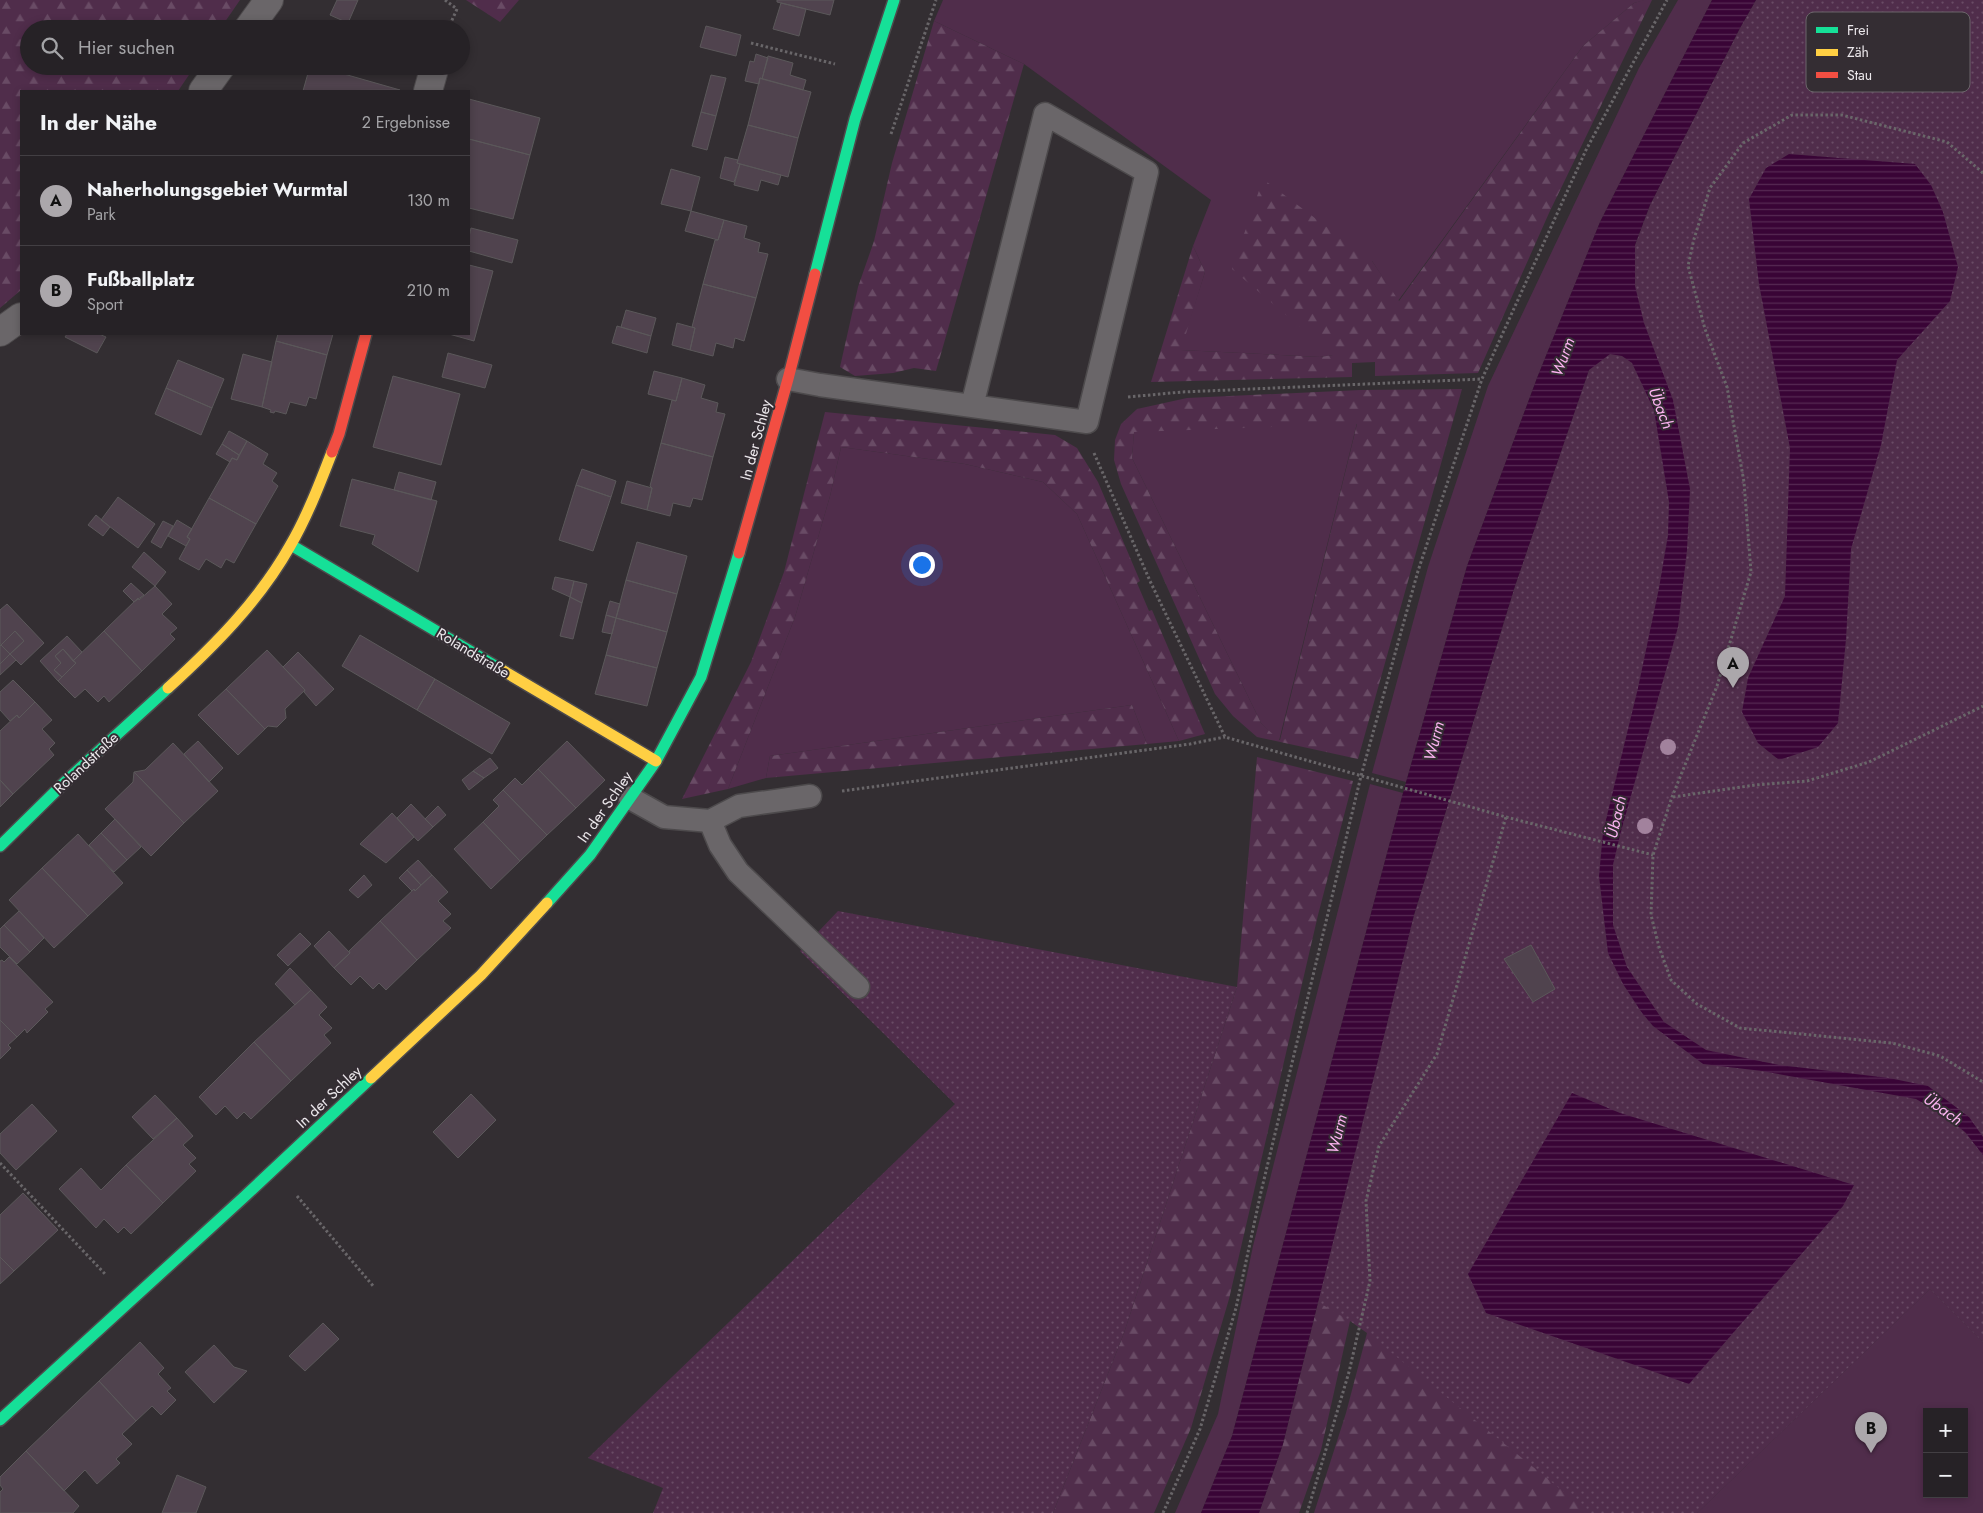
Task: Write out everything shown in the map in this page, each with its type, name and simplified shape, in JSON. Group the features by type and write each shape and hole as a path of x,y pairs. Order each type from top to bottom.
{"street":[{"path":"254,20 268,0"},
{"name":"In der Schley","path":"0,1420 274,1169 481,974 590,855 656,761 701,677 750,515 788,379 855,119 894,0"},
{"path":"204,90 215,75"},
{"path":"428,90 432,75"},
{"path":"0,332 20,318"},
{"name":"Rolandstraße","path":"0,846 72,775 210,650 269,580 291,545 339,434 366,335"},
{"name":"Rolandstraße","path":"291,545 656,761"}],"lane":[{"path":"788,379 820,385 1087,422 1147,172 1045,114 972,406"},
{"path":"630,798 664,817 710,820 739,806 810,796"},
{"path":"710,820 720,845 738,872 858,987"}],"path":[{"path":"445,0 457,9 452,20"},
{"path":"1163,1513 1200,1429 1236,1308 1261,1192 1361,776 1418,571 1482,379 1586,150 1667,0"},
{"path":"750,43 870,74"},
{"path":"1983,174 1947,142 1842,115 1792,115 1743,142 1710,188 1694,239 1688,266 1705,329 1727,387 1744,482 1751,572 1717,686 1672,797 1652,855 1651,915 1659,947 1671,980 1697,1004 1740,1028 1892,1043 1940,1056 1983,1082"},
{"path":"1225,736 1150,581 1090,444 1087,422 1124,397 1182,392 1482,379"},
{"path":"1672,797 1755,785 1807,781 1869,762 1983,706"},
{"path":"810,796 1190,744 1225,736 1506,817 1652,855"},
{"path":"1307,1513 1349,1372 1370,1281 1366,1201 1379,1146 1438,1054 1506,817"},
{"path":"0,1163 131,1300"},
{"path":"274,1169 374,1287"}],"green space":[{"path":"0,0 240,0 226,20 20,20 20,75 189,75 179,90 20,90 20,291 0,308"},
{"path":"466,0 519,0 500,22"},
{"path":"943,0 1646,0 1634,3 1583,46 1398,301 1372,261 1334,355 1320,357 1180,350 1205,272 1193,246 1211,200 1024,64 934,21"},
{"path":"1652,0 1549,213 1478,373 1375,376 1375,362 1352,363 1352,377 1151,382 1193,246 1205,272 1181,350 1320,357 1333,355 1232,269 1263,179 1372,261 1399,301 1583,46 1634,3"},
{"path":"1678,0 1712,0 1600,222 1537,378 1467,566 1406,782 1372,773 1428,567 1488,386 1639,68"},
{"path":"1756,0 1983,0 1983,1342 1930,1289 1697,1513 1590,1513 1367,1333 1318,1302 1414,915 1515,586 1595,352 1650,205"},
{"path":"934,21 1024,64 936,371 914,368 893,373 855,376 840,367 858,287 874,241 892,163"},
{"path":"1462,389 1358,759 1257,737 1233,716 1215,694 1121,484 1114,460 1115,440 1121,424 1137,409 1187,398 1360,390","holes":["1357,424 1280,740 1261,723 1132,458 1134,432"]},
{"path":"825,412 1055,435 1077,448 1098,482 1140,581 1137,583 1149,611 1152,610 1205,734 1179,741 1077,514 1043,482 965,464 841,447 830,496 795,617 728,789 682,799 751,662 784,572"},
{"path":"1357,423 1279,741 1261,723 1132,458 1134,431"},
{"path":"841,447 965,464 1043,482 1077,514 1179,741 1147,744 1132,705 770,756 766,778 728,789 795,617 830,496"},
{"path":"1132,705 1147,744 766,778 770,756"},
{"path":"1257,757 1353,781 1318,915 1229,1299 1191,1428 1154,1513 1053,1513 1124,1333 1237,987"},
{"path":"1370,784 1403,793 1232,1436 1201,1513 1175,1513 1218,1414 1253,1246"},
{"path":"838,911 1237,987 1124,1333 1053,1513 653,1513 663,1488 588,1458 955,1104 800,951"},
{"path":"1414,915 1350,1321 1321,1450 1299,1513 1259,1513 1283,1444"},
{"path":"1909,1227 1983,1342 1930,1289 1697,1513 1314,1513 1346,1413 1367,1333"},
{"path":"1930,1289 1983,1342 1983,1513 1697,1513"}],"water":[{"path":"1712,0 1756,0 1650,205 1635,245 1635,286 1644,323 1673,400 1690,489 1687,550 1678,627 1613,865 1613,925 1627,967 1664,1022 1706,1050 1779,1065 1889,1078 1928,1086 1969,1117 1983,1137 1983,1155 1965,1132 1942,1114 1916,1099 1762,1071 1703,1064 1653,1026 1623,984 1608,953 1599,876 1603,832 1638,688 1659,588 1668,535 1669,502 1654,410 1632,363 1622,356 1610,354 1589,370 1515,586 1414,915 1283,1444 1259,1513 1201,1513 1232,1436 1403,793 1467,566 1537,378 1600,222"},
{"path":"1789,154 1915,164 1931,185 1943,212 1958,267 1950,301 1897,360 1881,445 1851,549 1846,639 1838,723 1818,747 1779,760 1758,743 1742,712 1748,678 1785,596 1790,448 1759,284 1749,199 1766,168"},
{"path":"1572,1093 1620,1113 1854,1185 1843,1206 1689,1384 1486,1313 1468,1274"}],"building":[{"path":"337,0 358,0 349,20 341,20 330,15"},
{"path":"777,0 834,0 830,15 777,2"},
{"path":"781,3 806,9 799,36 773,29"},
{"path":"706,26 741,35 736,56 700,47"},
{"path":"756,54 768,58 759,84 745,81 750,61 754,62"},
{"path":"768,56 793,63 790,75 806,80 803,90 762,79"},
{"path":"307,75 348,75 400,90 303,90"},
{"path":"711,75 726,78 716,116 701,112"},
{"path":"760,78 811,92 798,138 748,125"},
{"path":"470,99 540,118 530,155 470,139"},
{"path":"701,112 716,116 707,150 692,146"},
{"path":"748,125 798,138 788,177 737,163"},
{"path":"470,139 530,155 513,219 470,208"},
{"path":"725,157 738,160 737,163 740,164 734,182 720,178"},
{"path":"740,164 781,175 778,185 761,180 758,191 734,185"},
{"path":"671,169 700,177 691,211 661,204"},
{"path":"691,211 724,220 718,240 685,231"},
{"path":"724,220 747,226 744,238 760,243 758,252 768,254 756,298 703,284 715,240 718,240"},
{"path":"471,228 518,240 512,263 470,251"},
{"path":"470,265 493,271 474,341 453,335 470,335"},
{"path":"703,284 756,298 744,341 735,338 733,348 716,343 713,356 690,350 695,328 692,327"},
{"path":"626,310 656,318 651,336 621,327"},
{"path":"677,323 695,328 690,350 672,345"},
{"path":"617,326 651,336 647,353 612,343"},
{"path":"66,335 101,335 106,337 97,353 65,337"},
{"path":"278,335 333,335 327,355 276,341"},
{"path":"276,341 327,355 316,399 309,397 306,406 290,402 286,414 275,411 274,413 270,412 271,410 262,407"},
{"path":"448,353 492,365 485,388 442,377"},
{"path":"243,354 272,362 262,407 231,399"},
{"path":"178,360 224,379 212,408 166,388"},
{"path":"654,371 682,378 676,401 648,394"},
{"path":"393,376 460,394 441,465 373,447"},
{"path":"682,378 705,385 701,398 718,403 716,412 725,414 713,457 661,443 672,400 676,401"},
{"path":"166,388 212,408 201,435 155,414"},
{"path":"229,431 247,441 239,455 222,444"},
{"path":"247,441 268,454 263,464 277,473 272,481 278,486 256,524 209,498 232,458 237,460"},
{"path":"661,443 713,457 702,500 693,498 690,507 673,503 670,516 647,510 652,488 650,486"},
{"path":"222,444 239,455 237,460 232,458 230,462 216,454"},
{"path":"582,469 616,481 611,497 576,485"},
{"path":"399,472 436,482 431,500 394,490"},
{"path":"352,479 437,501 418,572 372,544 375,535 340,526"},
{"path":"627,481 652,488 647,510 621,503"},
{"path":"576,485 611,497 593,551 559,540"},
{"path":"118,497 155,524 138,548 101,520"},
{"path":"209,498 256,524 234,563 226,559 221,568 206,559 199,570 179,559 190,539 187,537"},
{"path":"96,515 110,527 103,536 88,525"},
{"path":"177,520 192,529 187,537 190,539 186,546 168,536"},
{"path":"163,521 173,526 161,548 151,542"},
{"path":"637,542 687,556 677,594 626,580"},
{"path":"144,552 166,572 155,586 132,567"},
{"path":"555,577 574,581 570,597 552,589"},
{"path":"626,580 677,594 667,632 616,618"},
{"path":"574,581 587,584 582,603 570,597"},
{"path":"131,583 144,595 134,602 123,591"},
{"path":"155,586 172,604 162,614 177,628 170,634 175,639 142,671 104,631 138,598 139,600"},
{"path":"570,597 582,603 573,639 560,636"},
{"path":"610,601 620,604 616,618 606,615"},
{"path":"7,604 44,643 21,665 10,654 24,641 15,631 1,645 0,643 0,610"},
{"path":"606,615 616,618 612,634 602,632"},
{"path":"616,618 667,632 657,668 606,655"},
{"path":"15,631 24,641 10,654 1,645"},
{"path":"104,631 142,671 109,702 104,696 98,702 85,689 75,698 58,681 76,663 73,661"},
{"path":"360,635 435,679 417,710 342,666"},
{"path":"67,636 82,652 73,661 63,649 55,656 61,663 54,670 62,677 58,681 40,661"},
{"path":"0,646 10,654 0,664"},
{"path":"63,649 76,663 62,677 54,670 61,663 55,656"},
{"path":"267,650 305,690 285,709 286,718 277,727 268,726 265,729 226,689"},
{"path":"298,652 334,689 316,706 304,692 305,690 283,667"},
{"path":"10,654 16,660 0,675 0,664"},
{"path":"606,655 657,668 647,706 595,694"},
{"path":"435,679 510,723 492,754 417,710"},
{"path":"13,680 35,702 19,718 17,715 10,721 0,710 0,692"},
{"path":"226,689 265,729 238,755 198,715"},
{"path":"35,702 52,720 42,729 55,743 49,749 54,755 13,794 0,780 0,731 17,715 19,718"},
{"path":"198,741 223,768 209,782 184,754"},
{"path":"567,741 605,780 576,808 538,769"},
{"path":"173,743 218,791 184,823 134,772 145,770"},
{"path":"490,758 498,768 484,778 473,771"},
{"path":"538,769 576,808 547,835 503,790 515,778 522,785"},
{"path":"473,771 484,778 469,790 462,780"},
{"path":"134,772 184,823 151,856 105,809 133,782"},
{"path":"0,780 13,794 0,807"},
{"path":"503,790 547,835 520,861 483,822 499,806 493,800"},
{"path":"411,804 433,827 418,841 397,818"},
{"path":"438,806 446,815 433,827 425,819"},
{"path":"392,813 414,837 386,863 360,844"},
{"path":"115,819 141,847 127,860 101,833"},
{"path":"483,822 520,861 491,889 454,849"},
{"path":"101,833 127,860 114,872 89,845"},
{"path":"78,834 123,883 88,916 42,868"},
{"path":"418,860 432,875 421,885 407,870"},
{"path":"42,868 88,916 54,948 9,900"},
{"path":"407,870 421,885 415,891 414,889 412,891 399,878"},
{"path":"364,875 372,885 358,898 349,890"},
{"path":"432,875 448,892 438,901 451,914 443,921 451,928 417,960 380,921"},
{"path":"19,911 44,938 30,952 4,925"},
{"path":"380,921 417,960 386,990 379,983 373,989 360,976 351,985 334,968"},
{"path":"4,925 30,952 17,964 0,947 0,929"},
{"path":"329,931 350,953 334,968 314,946"},
{"path":"300,933 311,944 288,966 277,955"},
{"path":"1531,945 1555,989 1533,1002 1504,959"},
{"path":"9,957 53,1002 45,1009 48,1012 27,1033 25,1029 17,1037 0,1020 0,961 4,962"},
{"path":"290,968 311,990 295,1005 275,984"},
{"path":"311,990 327,1007 319,1015 332,1028 324,1035 331,1043 291,1081 254,1042"},
{"path":"0,1020 17,1037 8,1045 11,1048 0,1059"},
{"path":"254,1042 291,1081 251,1119 244,1112 237,1119 225,1106 216,1115 199,1097"},
{"path":"471,1094 496,1120 458,1158 433,1132"},
{"path":"155,1095 177,1118 153,1139 132,1117"},
{"path":"32,1104 57,1131 16,1170 0,1153 0,1134"},
{"path":"177,1118 193,1136 183,1145 196,1158 189,1164 196,1171 163,1203 126,1165"},
{"path":"126,1165 163,1203 131,1234 124,1227 118,1233 104,1219 96,1228 59,1189 81,1168 101,1190"},
{"path":"23,1193 58,1230 14,1271 0,1257 0,1215"},
{"path":"0,1257 14,1271 0,1284"},
{"path":"323,1323 339,1339 305,1371 289,1356"},
{"path":"140,1342 164,1368 158,1374 171,1388 167,1391 176,1400 161,1415 152,1406 136,1421 99,1381"},
{"path":"214,1345 234,1367 247,1371 214,1403 185,1372"},
{"path":"99,1381 136,1421 122,1434 132,1444 116,1459 120,1463 97,1484 85,1470 64,1491 26,1451"},
{"path":"26,1451 79,1506 73,1513 0,1513 0,1492 3,1489 0,1485 0,1477"},
{"path":"177,1475 206,1487 196,1513 162,1513"}],"traffic: fast":[{"path":"815,274 855,119 894,0"},
{"path":"291,545 502,670"},
{"path":"547,903 590,855 656,761 701,677 739,553"},
{"path":"0,846 66,781 168,688"},
{"path":"0,1420 371,1078"}],"traffic: slow":[{"path":"168,688 235,622 278,566 302,523 332,452"},
{"path":"502,670 656,761"},
{"path":"371,1078 481,975 547,903"}],"traffic: jam":[{"path":"739,553 788,379 815,274"},
{"path":"332,452 339,434 366,335"}],"place":[{"name":"Naherholungsgebiet Wurmtal","path":"1733,688"},
{"name":"Fußballplatz","path":"1871,1453"}],"water label":[{"name":"Wurm","path":"1563,357"},
{"name":"Übach","path":"1661,408"},
{"name":"Wurm","path":"1434,741"},
{"name":"Übach","path":"1616,817"},
{"name":"Übach","path":"1943,1109"},
{"name":"Wurm","path":"1337,1134"}]}
